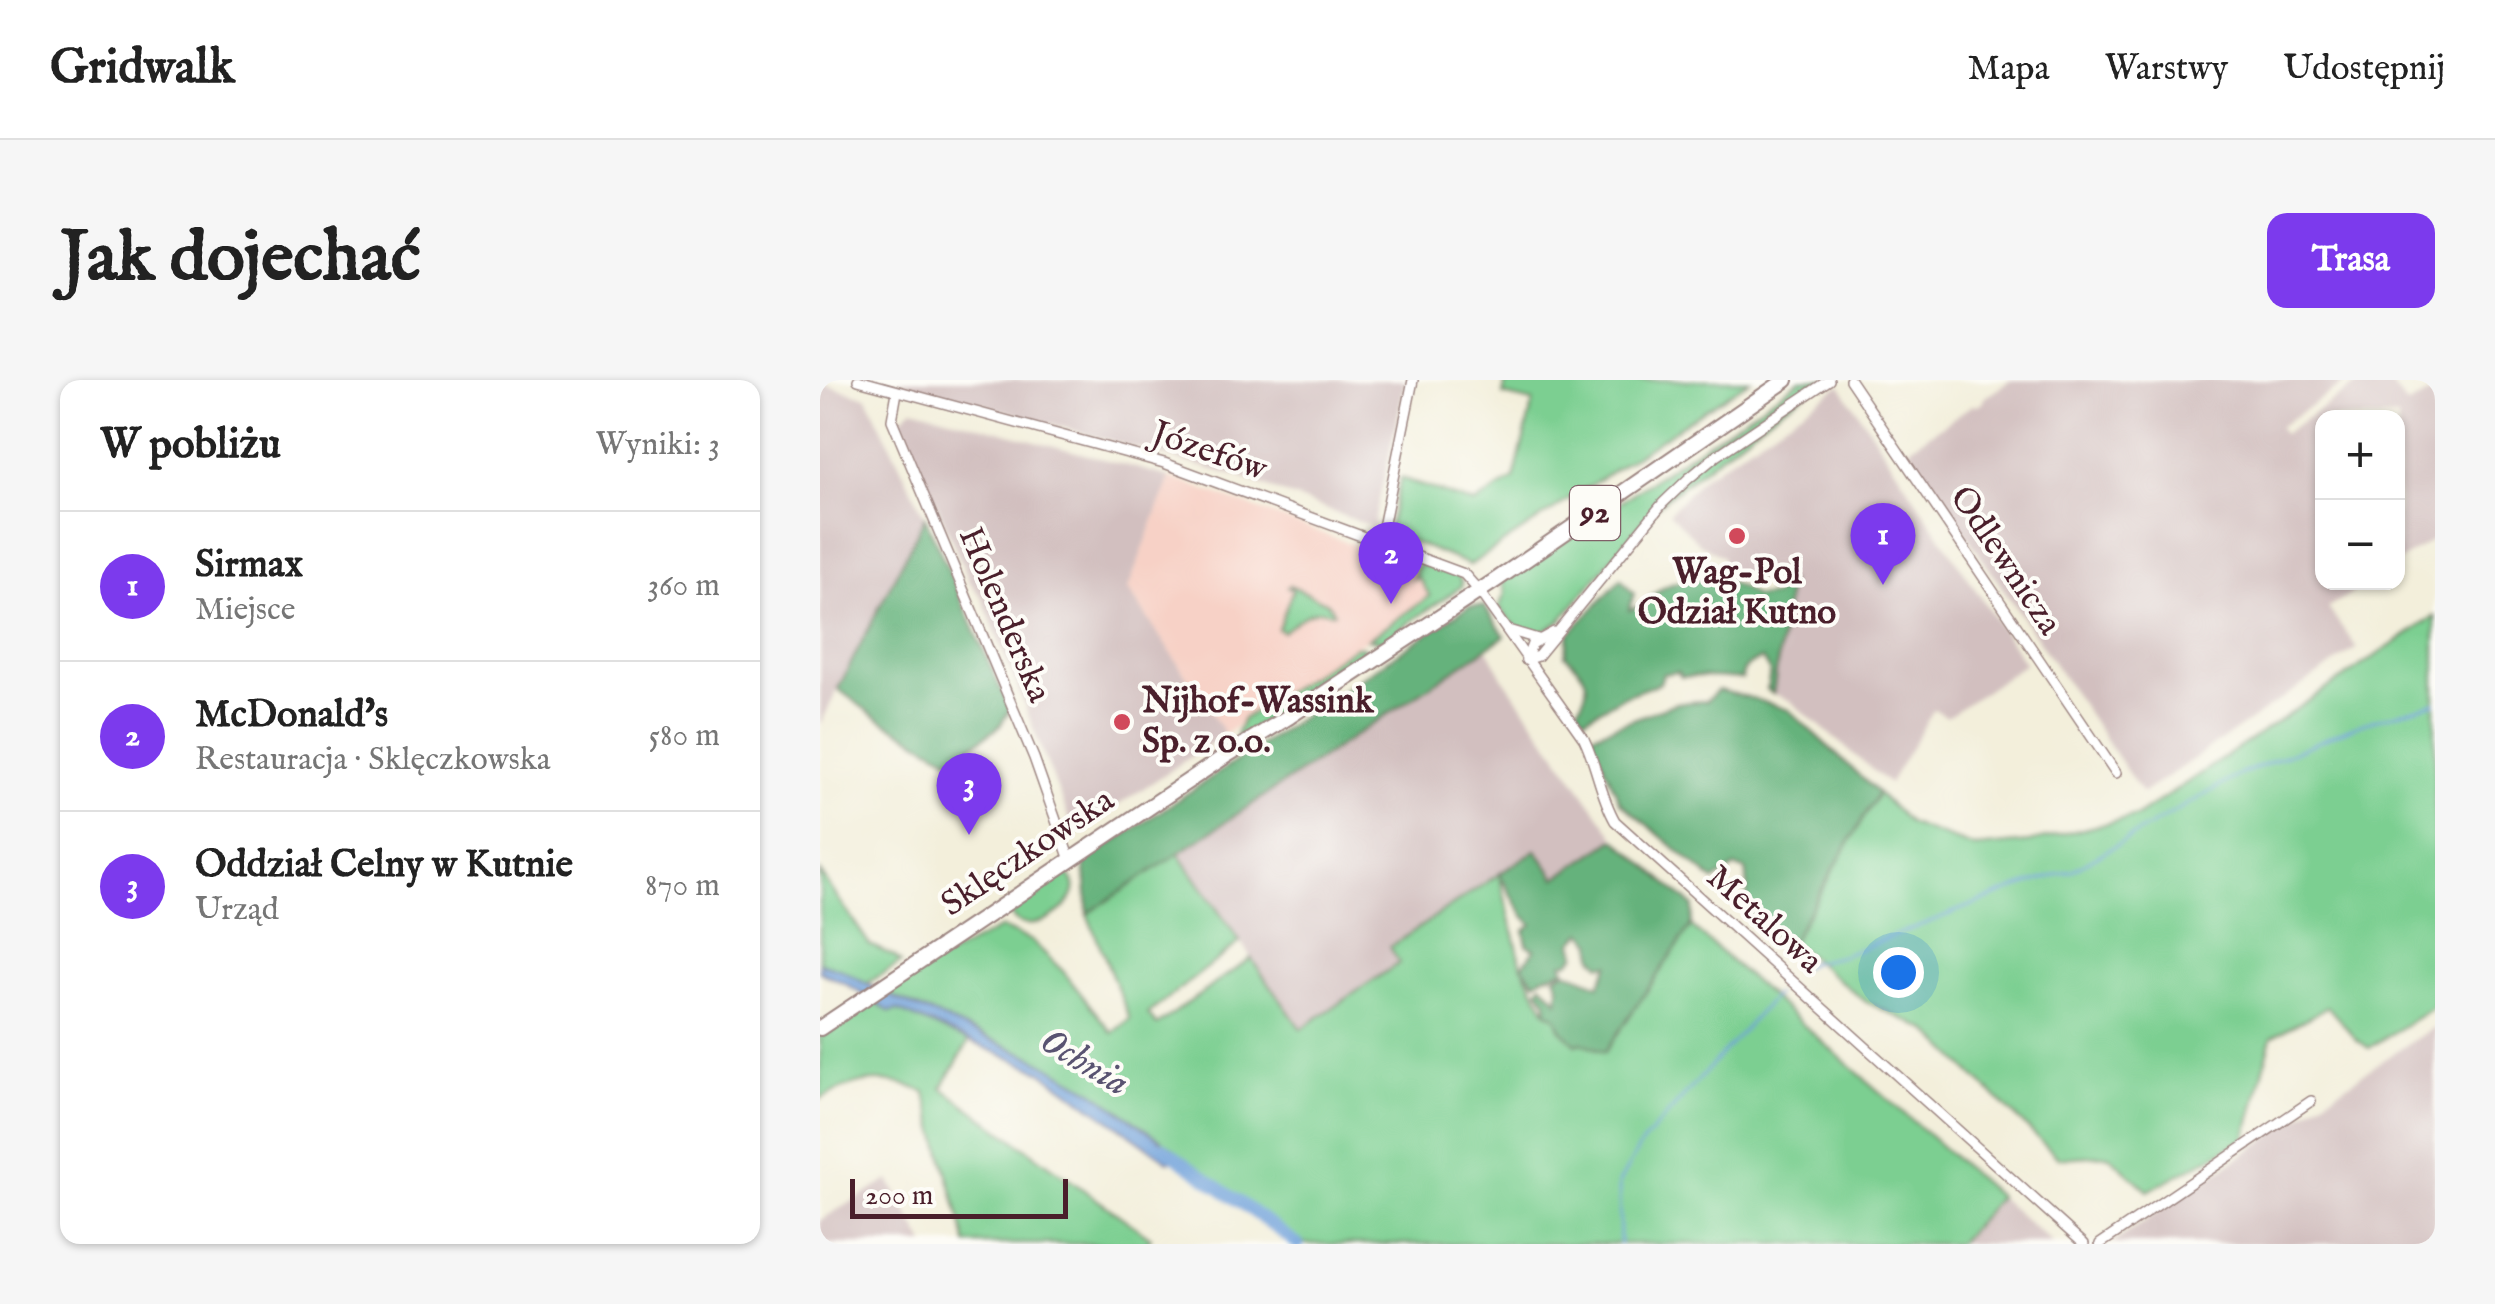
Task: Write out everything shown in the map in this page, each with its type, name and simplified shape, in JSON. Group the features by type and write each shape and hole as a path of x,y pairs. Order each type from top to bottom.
{"main road":[{"name":"Sklęczkowska","path":"820,1028 1786,380"}],"street":[{"name":"Józefów","path":"858,380 1164,463 1464,574 1477,588"},
{"path":"1380,542 1414,380"},
{"path":"1526,660 1538,656 1663,503 1688,479 1829,380"},
{"name":"Odlewnicza","path":"1850,380 2116,773"},
{"name":"Holenderska","path":"897,392 892,420 1034,758 1070,860"},
{"name":"Metalowa","path":"1477,588 1584,739 1615,821 2084,1244"},
{"path":"1505,629 1538,639"},
{"path":"1526,660 1532,644 1557,631"},
{"path":"2100,1244 2311,1102"}],"shaded area":[{"path":"895,380 1406,380 1373,527 1239,477"},
{"path":"2011,380 2349,380 2279,427 2283,434 2315,412 2315,590 2356,590 2328,608 2357,648 2141,792 1908,449 1972,405 1983,403 1984,398"},
{"path":"2363,380 2387,380 2407,405 2435,392 2435,538 2405,557 2405,410 2319,410"},
{"path":"820,383 867,397 925,517 820,725"},
{"path":"1840,385 2025,664 1947,717 1934,709 1889,784 1790,701 1773,694 1789,583 1722,579 1723,557 1700,544 1669,513 1703,477"},
{"path":"913,408 1170,477 1128,589 1225,734 1075,834 982,598 970,583 900,419"},
{"path":"1170,477 1454,580 1225,734 1128,589"},
{"path":"1483,649 1489,651 1504,679 1617,840 1555,879 1535,850 1391,947 1400,962 1301,1030 1179,853"},
{"path":"2435,1026 2435,1244 2111,1244 2364,1073"},
{"path":"889,1180 925,1244 820,1244 820,1220"},
{"path":"1999,1197 2053,1244 1958,1244"}],"green space":[{"path":"1506,380 1750,380 1470,565 1387,532 1401,478 1474,504 1514,479 1533,402 1503,395"},
{"path":"1800,380 1825,380 1769,417 1654,508 1561,620 1542,631 1527,632 1513,624 1499,607 1505,593 1502,582"},
{"path":"925,517 1010,710 999,727 951,760 874,716 838,689"},
{"path":"1420,564 1458,575 1461,587 1385,639 1368,639 1430,596 1418,577 1413,579"},
{"path":"1621,579 1634,594 1629,610 1663,588 1684,581 1723,582 1754,597 1774,595 1789,583 1773,694 1767,690 1770,672 1762,659 1748,666 1742,679 1663,674 1660,683 1622,697 1585,718 1577,709 1586,693 1585,679 1565,655 1569,634"},
{"path":"1290,585 1328,603 1334,612 1312,612 1283,632 1278,629 1293,589"},
{"path":"1469,606 1484,606 1505,636 1087,914 1084,862"},
{"path":"2435,616 2435,1006 2369,1048 2328,1007 2272,1037 2246,1138 2148,1191 2108,1155 2058,1158 1927,1030 1866,1002 1791,942 1878,793 1910,824 1975,847 2029,842 2137,816"},
{"path":"1355,647 1363,647 1365,654 1240,737 1236,735 1243,719"},
{"path":"1718,690 1789,710 1878,793 1791,942 1765,928 1751,912 1746,870 1735,867 1714,881 1620,802 1591,735 1676,703 1706,701"},
{"path":"1613,840 1693,906 1691,926 1605,1052 1581,1042 1576,1044 1561,1030 1556,1017 1546,1011 1547,1002 1538,989 1542,984 1558,1001 1555,976 1566,971 1599,985 1609,964 1601,965 1593,957 1593,942 1583,932 1573,942 1576,954 1562,963 1565,969 1535,982 1522,966 1535,949 1527,945 1524,931 1532,924 1499,874 1536,850 1556,878"},
{"path":"1178,853 1240,942 1148,1014 1157,1025 1251,958 1301,1029 1399,963 1390,947 1499,874 1522,966 1561,1030 1605,1052 1691,926 1999,1197 1958,1244 1305,1244 1094,1092 1034,1058 884,993 1001,928 1032,941 1063,971 1112,1033 1130,1019 1087,914"},
{"path":"820,872 870,945 901,963 866,984 820,963"},
{"path":"1066,873 1074,890 1064,907 1033,924 1014,919 1010,911"},
{"path":"874,1001 890,1012 897,1010 969,1041 942,1088 1151,1238 1147,1244 967,1244 925,1092 897,1083 872,1081 820,1099 820,1037"}],"water":[{"path":"820,963 1034,1058 1094,1092 1175,1150 1169,1162 1040,1071 897,1010 890,1012 820,972"}],"waterway":[{"path":"1800,968 2073,870 2239,775 2363,723 2435,703"},
{"path":"1620,1244 1619,1183 1641,1144 1776,994"},
{"name":"Ochnia","path":"1162,1147 1298,1244"}],"place":[{"name":"Wag-Pol Odział Kutno","path":"1737,536"},
{"name":"Sirmax","path":"1883,585"},
{"name":"McDonald's","path":"1391,604"},
{"name":"Nijhof-Wassink Sp. z o.o.","path":"1122,722"},
{"name":"Oddział Celny w Kutnie","path":"969,835"}]}
